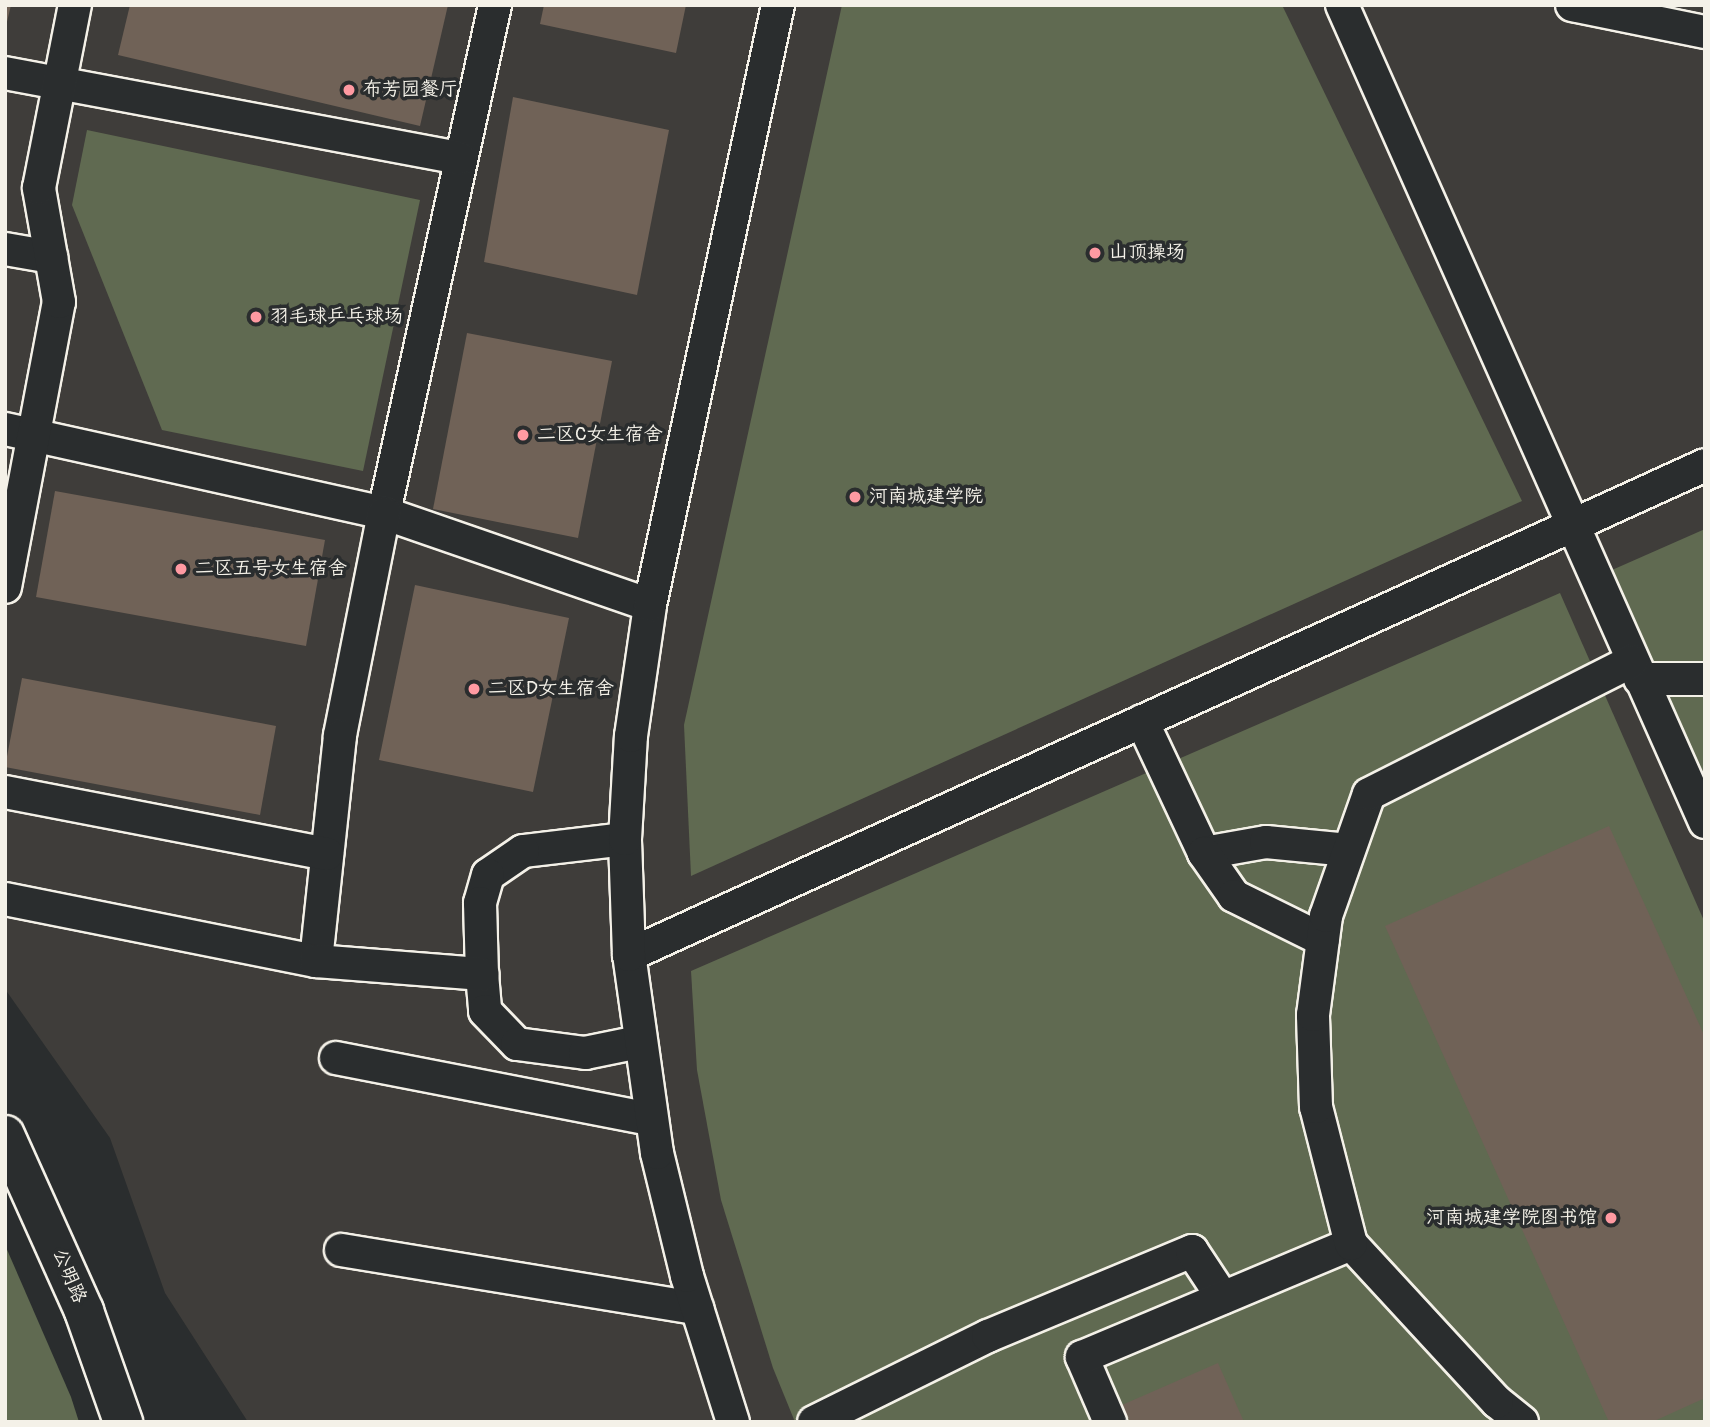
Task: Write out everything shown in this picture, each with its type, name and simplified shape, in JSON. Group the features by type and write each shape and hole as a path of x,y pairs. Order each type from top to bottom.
{"street":[{"path":"5,587 36,436 59,302 39,188 75,5"},
{"path":"316,961 340,736 384,513 495,5"},
{"path":"733,1422 697,1308 651,1119 629,955 625,839 631,736 650,605 778,5"},
{"path":"1342,5 1570,526 1705,822"},
{"path":"1572,5 1705,32"},
{"path":"5,73 460,158"},
{"path":"5,248 51,257"},
{"path":"5,429 384,513 650,605"},
{"path":"629,955 1705,465"},
{"path":"1522,1422 1497,1402 1351,1244 1316,1107 1313,1015 1326,916 1369,794 1636,670 1702,682"},
{"path":"1142,721 1204,853 1234,896 1323,940"},
{"path":"5,792 327,854"},
{"path":"625,839 523,851 488,875 480,903 482,974 485,1011 517,1044 585,1053 639,1042"},
{"path":"1204,853 1266,842 1349,850"},
{"path":"5,899 316,961 482,974"},
{"path":"336,1058 651,1119"},
{"name":"公明路","path":"5,1135 84,1311 123,1422"},
{"path":"1110,1422 1082,1357 1351,1244"},
{"path":"341,1250 697,1308"},
{"path":"814,1422 988,1336 1192,1251 1223,1298"}],"shaded area":[{"name":"河南城建学院","path":"5,5 1705,5 1705,1422 248,1422 165,1293 110,1138 5,989"}],"green space":[{"name":"山顶操场","path":"842,5 1282,5 1522,501 691,876 684,725"},
{"name":"羽毛球乒乓球场","path":"87,130 420,200 363,471 162,430 72,205"},
{"path":"1705,529 1705,779 1612,570"},
{"path":"1560,593 1705,923 1705,1422 795,1422 773,1368 721,1200 697,1070 691,971"},
{"path":"5,1245 71,1397 79,1422 5,1422"}],"building":[{"path":"5,5 11,5 6,26 5,26"},
{"name":"布芳园餐厅","path":"130,5 448,5 420,126 118,55"},
{"path":"544,5 686,5 676,53 540,24"},
{"path":"513,97 669,130 637,295 484,262"},
{"name":"二区C女生宿舍","path":"467,333 612,361 578,538 433,509"},
{"name":"二区五号女生宿舍","path":"55,491 325,540 306,646 36,597"},
{"name":"二区D女生宿舍","path":"415,585 569,618 533,792 379,760"},
{"path":"22,678 276,726 260,815 5,767"},
{"name":"河南城建学院图书馆","path":"1609,826 1705,1037 1705,1398 1652,1422 1609,1422 1385,926"},
{"path":"1218,1363 1244,1422 1130,1422 1122,1405"}],"place":[{"name":"布芳园餐厅","path":"349,90"},
{"name":"山顶操场","path":"1095,253"},
{"name":"羽毛球乒乓球场","path":"256,317"},
{"name":"二区C女生宿舍","path":"523,435"},
{"name":"河南城建学院","path":"855,497"},
{"name":"二区五号女生宿舍","path":"181,569"},
{"name":"二区D女生宿舍","path":"474,689"},
{"name":"河南城建学院图书馆","path":"1611,1218"}]}
